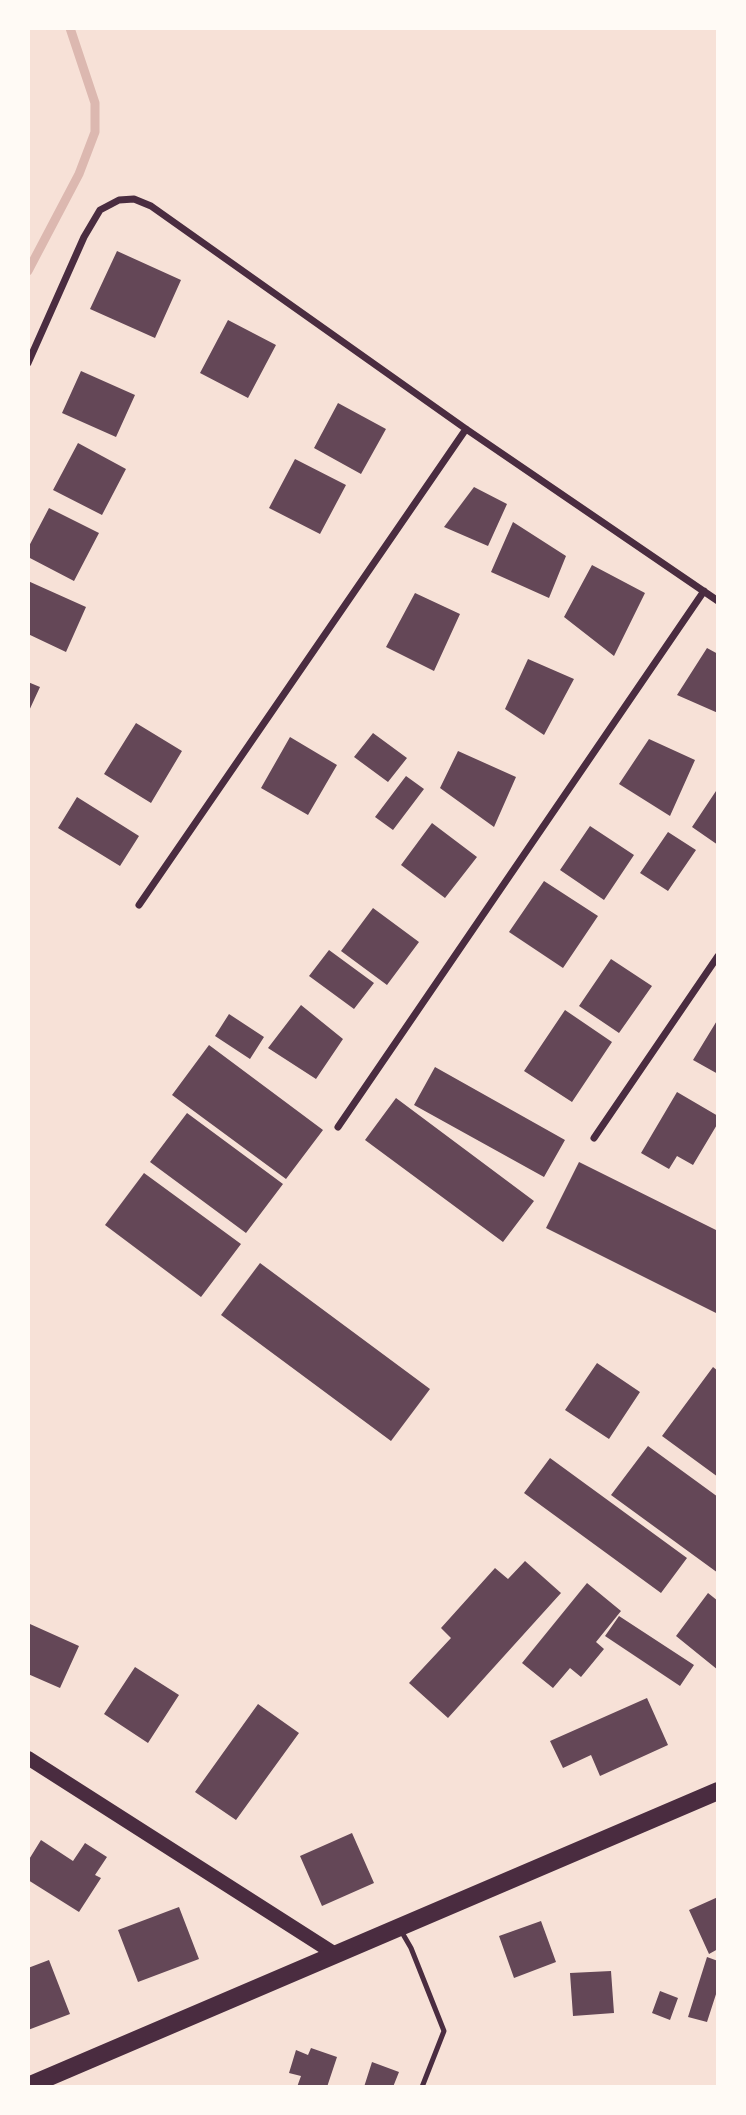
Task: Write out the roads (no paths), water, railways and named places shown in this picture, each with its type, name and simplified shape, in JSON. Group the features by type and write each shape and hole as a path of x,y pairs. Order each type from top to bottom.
{"main road":[{"path":"28,1758 335,1954"},
{"path":"28,2086 60,2076 335,1954 718,1791"}],"street":[{"path":"28,363 84,237 100,210 118,200 134,199 151,206 466,429 718,601"},
{"path":"139,905 466,429"},
{"path":"338,1127 704,592"},
{"path":"594,1138 718,956"}],"lane":[{"path":"399,1927 411,1948 444,2031 422,2087"}],"waterway":[{"path":"28,271 79,174 95,132 95,103 70,28"}]}
